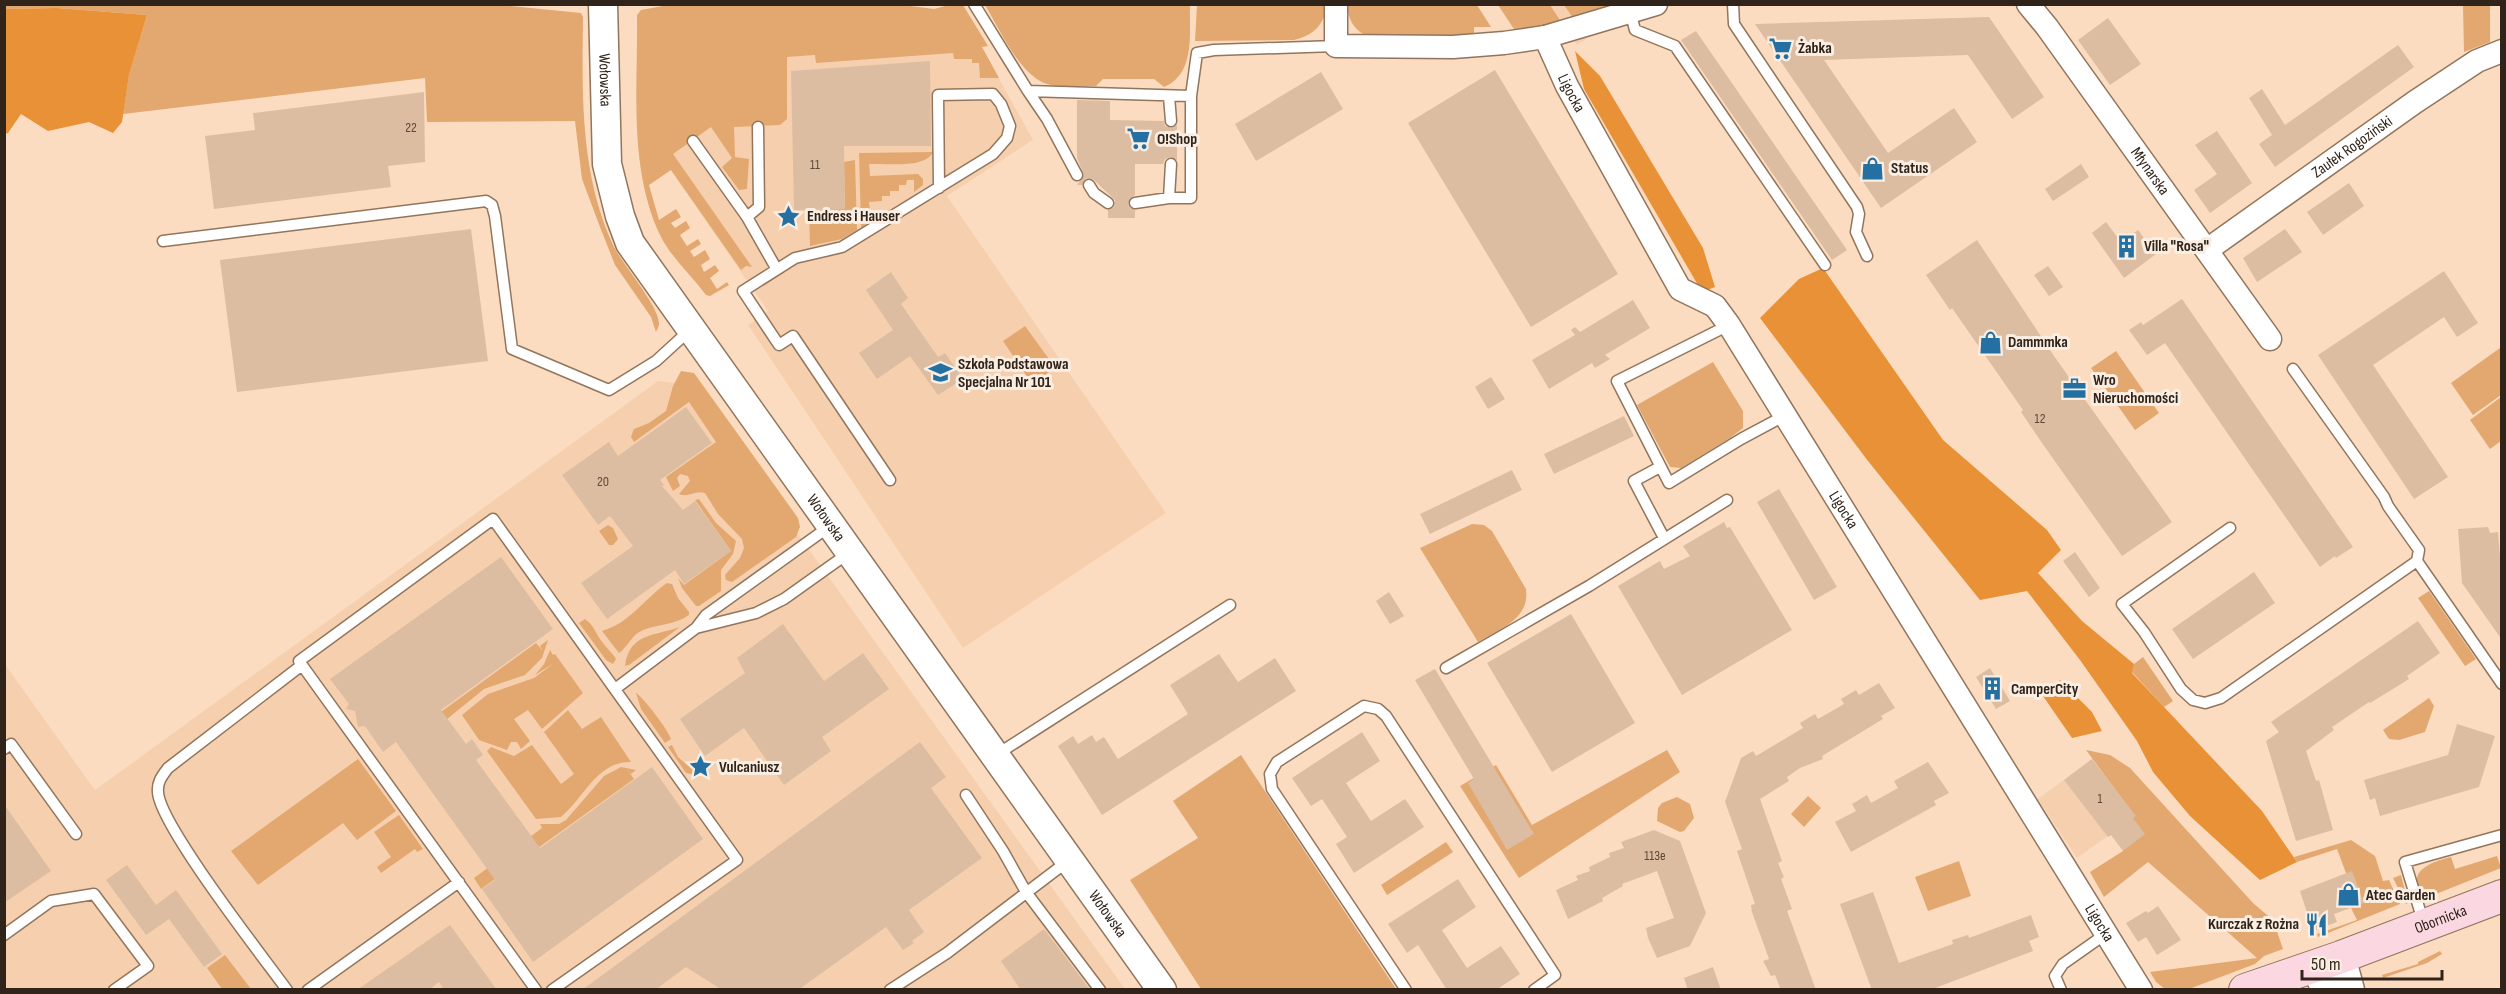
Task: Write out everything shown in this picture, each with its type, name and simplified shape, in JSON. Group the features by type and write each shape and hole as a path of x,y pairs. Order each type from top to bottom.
{"main road":[{"name":"Obornicka","path":"2245,990 2327,971 2424,924 2502,896"}],"street":[{"name":"Wołowska","path":"603,4 607,164 613,194 630,243 1162,990"},
{"path":"1336,4 1336,46 1453,47 1545,38 1656,4"},
{"name":"Młynarska","path":"2028,4 2047,27 2270,339"},
{"name":"Ligocka","path":"1545,38 1567,86 1680,289 1715,306 1729,325 2065,870 2108,933 2141,990"},
{"name":"Zaułek Rogoziński","path":"2207,250 2415,102 2477,61 2502,51"},
{"path":"2327,971 2350,990"}],"lane":[{"path":"974,4 1047,119 1077,175"},
{"path":"1732,4 1734,24 1857,207 1859,214 1856,232 1867,256"},
{"path":"1630,11 1635,30 1675,46 1825,265"},
{"path":"1135,202 1191,198 1191,96 1197,53 1214,50 1336,46"},
{"path":"1028,92 1191,96"},
{"path":"890,480 794,336 779,345 742,291 795,258 842,247 939,188 993,154 1007,138 1010,126 1001,104 993,94 938,95 939,188"},
{"path":"1169,96 1171,121"},
{"path":"747,217 759,207 758,127"},
{"path":"693,141 747,217 776,268"},
{"path":"1169,198 1170,164"},
{"path":"1089,186 1094,193 1108,203"},
{"path":"163,241 486,201 492,205 495,216 512,349 609,390 656,362 691,329"},
{"path":"1729,325 1617,381 1669,483 1784,416"},
{"path":"2230,528 2122,604 2144,632 2181,688 2193,700 2205,703 2221,698 2417,561 2419,550 2293,369"},
{"path":"1660,466 1634,481 1664,538"},
{"path":"1446,668 1580,591 1727,500"},
{"path":"536,990 299,661 493,519 737,860 552,990"},
{"path":"615,689 696,628 706,615 831,525"},
{"path":"696,628 756,613 784,599 850,551"},
{"path":"2417,561 2502,684"},
{"path":"996,755 1230,605"},
{"path":"287,990 177,836 157,794 159,780 168,768 302,665"},
{"path":"1406,990 1272,789 1270,774 1276,762 1364,706 1378,709 1386,716 1555,975 1534,990"},
{"path":"4,749 11,744 76,834"},
{"path":"966,795 1026,891 1100,990"},
{"path":"2424,924 2405,862 2502,835"},
{"path":"890,990 946,953 1026,891 1071,860"},
{"path":"308,990 459,882"},
{"path":"4,935 51,901 94,894 148,966 114,990"},
{"path":"2061,990 2055,976 2063,964 2108,933"}],"shaded area":[{"path":"490,4 581,13 583,17 585,133 594,190 613,245 654,307 659,325 656,332 651,317 615,265 600,227 582,179 575,121 427,122 425,78 123,114 129,75 147,15 57,8 5,9 4,5"},
{"path":"674,4 895,4 934,9 949,5 963,5 988,46 982,47 999,78 980,78 979,63 972,63 972,59 954,59 953,53 816,63 815,55 787,57 787,119 780,125 734,127 735,157 749,159 747,189 739,190 722,167 732,158 711,127 673,154 752,267 746,266 741,270 671,170 649,185 659,220 676,209 681,217 671,223 675,228 686,221 690,228 680,235 687,246 698,239 701,244 690,251 694,257 705,250 710,259 701,265 704,272 715,265 719,271 710,278 717,289 727,282 729,285 710,296 706,295 676,260 661,237 643,184 639,156 636,99 637,15 641,10"},
{"path":"985,5 1190,5 1189,52 1181,73 1164,87 1154,79 1103,79 1096,86 1050,85 1035,77 1018,60"},
{"path":"1197,5 1327,5 1321,24 1307,35 1294,40 1195,41"},
{"path":"1347,5 1477,5 1491,27 1474,27 1474,36 1373,37 1361,33 1354,26"},
{"path":"1498,5 1550,5 1562,23 1516,32"},
{"path":"1550,5 1564,5 1587,39 1577,45"},
{"path":"1564,5 1622,5 1573,18"},
{"path":"2463,5 2490,5 2490,42 2464,52"},
{"path":"57,8 147,15 129,75 122,122 113,133 89,122 48,131 21,114 5,134 5,9"},
{"path":"981,46 1033,140 947,196 1166,513 963,648 748,325 768,311 643,130 787,57 912,48"},
{"path":"1575,51 1600,76 1703,248 1715,287 1702,292 1584,89"},
{"path":"933,152 929,157 914,163 869,164 870,176 918,174 923,179 923,185 914,192 914,180 907,180 906,185 899,185 899,191 890,191 890,196 882,196 882,201 869,202 871,221 861,228 859,153"},
{"path":"855,160 857,230 842,239 810,246 809,210 845,209 844,162"},
{"path":"1823,268 1943,440 2047,530 2061,550 2038,573 2082,621 2134,664 2132,673 2262,811 2297,862 2260,880 2190,816 2153,772 2137,741 2080,660 2027,591 1980,600 1868,461 1760,318 1799,279"},
{"path":"1025,326 1049,359 1043,366 1048,373 1032,384 1003,341"},
{"path":"2500,348 2501,395 2473,415 2451,383"},
{"path":"2116,351 2159,413 2135,430 2091,368"},
{"path":"1713,362 1743,411 1743,428 1681,468 1670,467 1637,405"},
{"path":"681,371 694,373 798,518 800,527 796,537 732,582 726,580 725,575 740,558 744,548 742,539 718,514 705,493 679,494 690,481 688,476 680,474 677,478 680,486 673,491 666,477 716,442 689,402 634,442 631,437 634,429 649,423 666,411 673,386"},
{"path":"658,381 676,383 797,533 1125,989 5,989 4,663 95,790"},
{"path":"2501,397 2501,441 2490,449 2470,420"},
{"path":"699,499 716,523 736,541 733,554 721,570 721,591 696,606 682,588 678,578 684,585 731,551 695,500"},
{"path":"1472,524 1484,525 1492,531 1526,589 1526,599 1518,616 1478,642 1420,548"},
{"path":"608,525 613,528 618,539 613,545 609,545 599,531"},
{"path":"667,583 672,584 689,615 678,621 639,632 619,653 602,631 629,617"},
{"path":"2429,591 2476,659 2465,666 2418,598"},
{"path":"585,619 616,659 613,664 606,660 579,623"},
{"path":"680,627 625,666 627,655 638,642"},
{"path":"548,640 542,658 525,675 484,689 441,724 423,725 536,643 543,651 540,646"},
{"path":"550,650 583,693 542,729 528,710 514,719 530,741 521,749 517,742 511,742 507,750 479,740 462,715 488,694 534,678 554,663 535,675 544,664"},
{"path":"2143,657 2173,701 2164,707 2132,672 2134,664"},
{"path":"2060,680 2092,712 2102,731 2072,738 2043,696"},
{"path":"636,693 666,729 671,739 665,743 641,709"},
{"path":"2429,698 2434,706 2425,732 2399,740 2389,739 2383,730"},
{"path":"568,710 582,729 601,717 631,762 619,763 600,774 561,817 536,819 487,751 491,747 514,756 532,745 561,784 574,774 544,732"},
{"path":"672,745 678,757 695,772 686,773 668,747"},
{"path":"1667,750 1680,772 1519,878 1460,786 1496,765 1532,825"},
{"path":"2086,750 2110,755 2130,768 2253,903 2273,920 2283,949 2264,956 2255,964 2189,989 2165,989 2156,982 2150,972 2257,958 2148,862 2104,897 2090,872 2123,851 2135,816"},
{"path":"1241,755 1396,989 1201,989 1130,880 1198,838 1173,801"},
{"path":"358,759 396,811 357,840 343,823 258,885 231,851"},
{"path":"2092,759 2136,816 2077,858 2038,799"},
{"path":"621,767 636,770 631,774 627,769 634,779 481,889 474,878 542,828 540,824 559,824 566,820 604,776"},
{"path":"1808,796 1821,808 1804,827 1791,814"},
{"path":"1677,797 1690,804 1694,818 1684,831 1680,832 1657,821 1658,808 1662,803"},
{"path":"399,815 423,849 417,852 415,849 381,873 377,867 391,857 374,832"},
{"path":"2351,840 2375,856 2383,881 2389,880 2400,904 2318,937 2317,934 2357,920 2351,908 2363,903 2346,873 2337,849 2297,862 2294,857"},
{"path":"1446,842 1453,852 1387,895 1381,885"},
{"path":"2497,856 2501,868 2426,898 2419,889 2418,875 2435,862 2451,857 2455,869"},
{"path":"1959,861 1971,896 1928,911 1915,877"},
{"path":"2401,875 2408,903 2406,904 2393,878"},
{"path":"2440,951 2442,954 2427,963 2383,978 2382,975 2418,964"},
{"path":"225,955 251,989 222,989 207,968"}],"building":[{"path":"1989,17 2044,97 2012,119 1968,55 1824,60 1888,153 1954,108 1977,142 1881,208 1755,24"},
{"path":"2108,18 2141,64 2110,85 2078,40"},
{"path":"1696,31 1847,250 1832,260 1681,40"},
{"path":"2398,45 2414,67 2275,167 2259,144 2272,135 2249,98 2262,89 2285,125"},
{"path":"930,61 931,146 844,146 845,209 794,210 791,71"},
{"path":"1495,70 1618,274 1531,327 1408,123"},
{"path":"1321,72 1343,109 1256,161 1235,124"},
{"path":"424,92 425,162 388,166 391,187 214,209 205,136 255,130 253,113"},
{"path":"1077,100 1110,101 1110,120 1164,121 1165,126 1171,128 1177,125 1177,160 1171,157 1165,159 1163,164 1135,164 1135,195 1130,198 1128,204 1135,210 1135,218 1108,218 1108,210 1114,207 1115,200 1093,179 1086,178 1082,185 1077,185 1084,175 1077,158"},
{"path":"2217,131 2252,183 2210,213 2194,190 2217,174 2195,145"},
{"path":"2081,164 2089,177 2053,201 2045,189"},
{"path":"2349,183 2364,206 2323,235 2307,212"},
{"name":"Villa \"Rosa\"","path":"2106,222 2121,242 2138,230 2156,254 2124,278 2092,233"},
{"path":"471,229 488,361 237,392 220,260"},
{"path":"2285,229 2302,252 2257,282 2243,258"},
{"path":"1977,240 2054,356 2172,522 2122,556 2042,443 2021,412 2023,410 1952,308 1950,310 1926,275"},
{"path":"2048,266 2063,287 2049,296 2034,275"},
{"path":"2444,271 2478,323 2457,337 2444,317 2373,365 2448,477 2414,499 2318,355"},
{"path":"891,272 908,298 901,304 938,357 945,353 963,379 938,395 910,356 877,379 859,353 893,330 866,290"},
{"path":"2182,299 2353,547 2320,567 2165,343 2147,355 2129,330 2141,322 2143,325"},
{"path":"1633,300 1650,328 1605,355 1610,359 1595,368 1592,363 1549,389 1532,360 1575,335 1571,330 1575,327 1580,332"},
{"path":"1491,377 1505,399 1488,409 1475,387"},
{"path":"686,407 712,443 660,480 664,485 662,486 683,510 695,501 731,551 684,584 675,570 607,619 581,583 633,546 610,516 598,525 562,475 609,442 618,456"},
{"path":"1624,416 1634,436 1554,474 1544,454"},
{"path":"1512,470 1522,490 1430,534 1420,514"},
{"path":"1779,489 1837,587 1814,600 1757,502"},
{"path":"1724,522 1727,528 1730,527 1792,630 1682,695 1618,586 1660,561 1664,569 1690,556 1683,546"},
{"path":"2488,527 2490,533 2498,532 2502,583 2502,640 2462,583 2458,529"},
{"path":"2075,552 2100,588 2089,597 2063,561"},
{"path":"501,557 553,629 441,710 466,744 472,739 483,755 476,760 540,848 652,767 703,839 533,962 482,889 495,880 396,742 383,752 365,726 358,727 355,711 346,709 349,704 330,679"},
{"path":"2254,572 2275,603 2193,659 2172,629"},
{"path":"1389,592 1404,616 1390,624 1376,601"},
{"path":"1571,614 1635,723 1552,772 1487,663"},
{"path":"2418,621 2440,653 2407,676 2409,679 2332,727 2334,730 2306,751 2316,781 2319,780 2333,830 2296,841 2266,741 2279,732 2271,722"},
{"path":"783,624 824,681 863,653 889,689 822,737 831,751 784,785 744,728 705,756 680,719 745,673 737,658"},
{"path":"1219,654 1238,682 1275,658 1296,691 1102,815 1058,746 1073,736 1078,744 1092,735 1096,742 1104,737 1118,759 1188,714 1170,685"},
{"name":"CamperCity","path":"1990,668 2010,701 1996,709 1976,677"},
{"path":"1435,669 1534,834 1507,850 1468,783 1474,779 1415,680"},
{"path":"1879,683 1895,708 1881,716 1883,719 1822,756 1823,759 1800,768 1787,777 1789,781 1760,799 1782,861 1778,863 1784,877 1781,879 1792,909 1787,911 1816,990 1781,990 1775,975 1771,976 1763,961 1769,959 1752,912 1751,905 1755,904 1737,851 1742,849 1725,802 1741,758 1753,751 1756,756 1803,728 1800,723 1815,714 1818,719 1844,704 1841,699 1856,690 1859,695"},
{"path":"2457,724 2495,736 2479,787 2380,816 2375,798 2370,800 2364,780 2448,755"},
{"path":"1362,732 1380,761 1346,783 1371,821 1405,799 1424,827 1354,873 1336,844 1347,837 1322,799 1311,806 1292,778"},
{"path":"920,742 946,777 931,788 982,858 909,910 924,932 912,941 914,943 903,950 886,927 798,990 722,990 686,967 655,990 582,990"},
{"path":"2092,759 2136,816 2133,818 2145,834 2123,851 2111,835 2108,837 2064,780"},
{"path":"1928,762 1949,793 1934,801 1936,805 1851,852 1835,822 1856,811 1852,804 1867,795 1871,803 1898,788 1894,781"},
{"path":"4,804 51,871 4,903"},
{"path":"1654,830 1680,841 1706,913 1690,946 1657,958 1646,928 1674,918 1657,871 1622,884 1623,886 1602,898 1603,901 1568,919 1556,890 1578,880 1576,876 1590,871 1589,867 1610,857 1609,853 1624,848 1621,842"},
{"path":"127,865 156,905 176,890 222,954 204,967 169,919 146,935 106,880"},
{"path":"2352,871 2364,903 2334,914 2337,922 2313,931 2300,891"},
{"path":"1458,879 1476,907 1442,930 1467,968 1501,946 1520,974 1496,990 1447,990 1418,945 1407,953 1388,924"},
{"path":"1873,892 1899,963 1953,944 1952,940 1968,935 1969,938 2031,915 2039,937 2029,941 2033,951 1930,990 1872,990 1840,904"},
{"path":"2158,906 2181,940 2157,955 2146,937 2138,942 2126,923"},
{"path":"450,925 497,990 444,990 439,982 429,990 357,990"},
{"path":"1044,929 1090,990 1021,990 1001,961"},
{"path":"1713,967 1721,990 1688,990 1684,978"}],"place":[{"name":"Żabka","path":"1780,48"},
{"name":"O!Shop","path":"1139,139"},
{"name":"Status","path":"1873,168"},
{"name":"Endress i Hauser","path":"789,216"},
{"name":"Villa \"Rosa\"","path":"2126,246"},
{"name":"Dammmka","path":"1990,342"},
{"name":"Szkoła Podstawowa Specjalna Nr 101","path":"940,373"},
{"name":"Wro Nieruchomości","path":"2075,389"},
{"name":"CamperCity","path":"1993,689"},
{"name":"Vulcaniusz","path":"701,767"},
{"name":"Atec Garden","path":"2348,895"},
{"name":"Kurczak z Rożna","path":"2317,924"}]}
